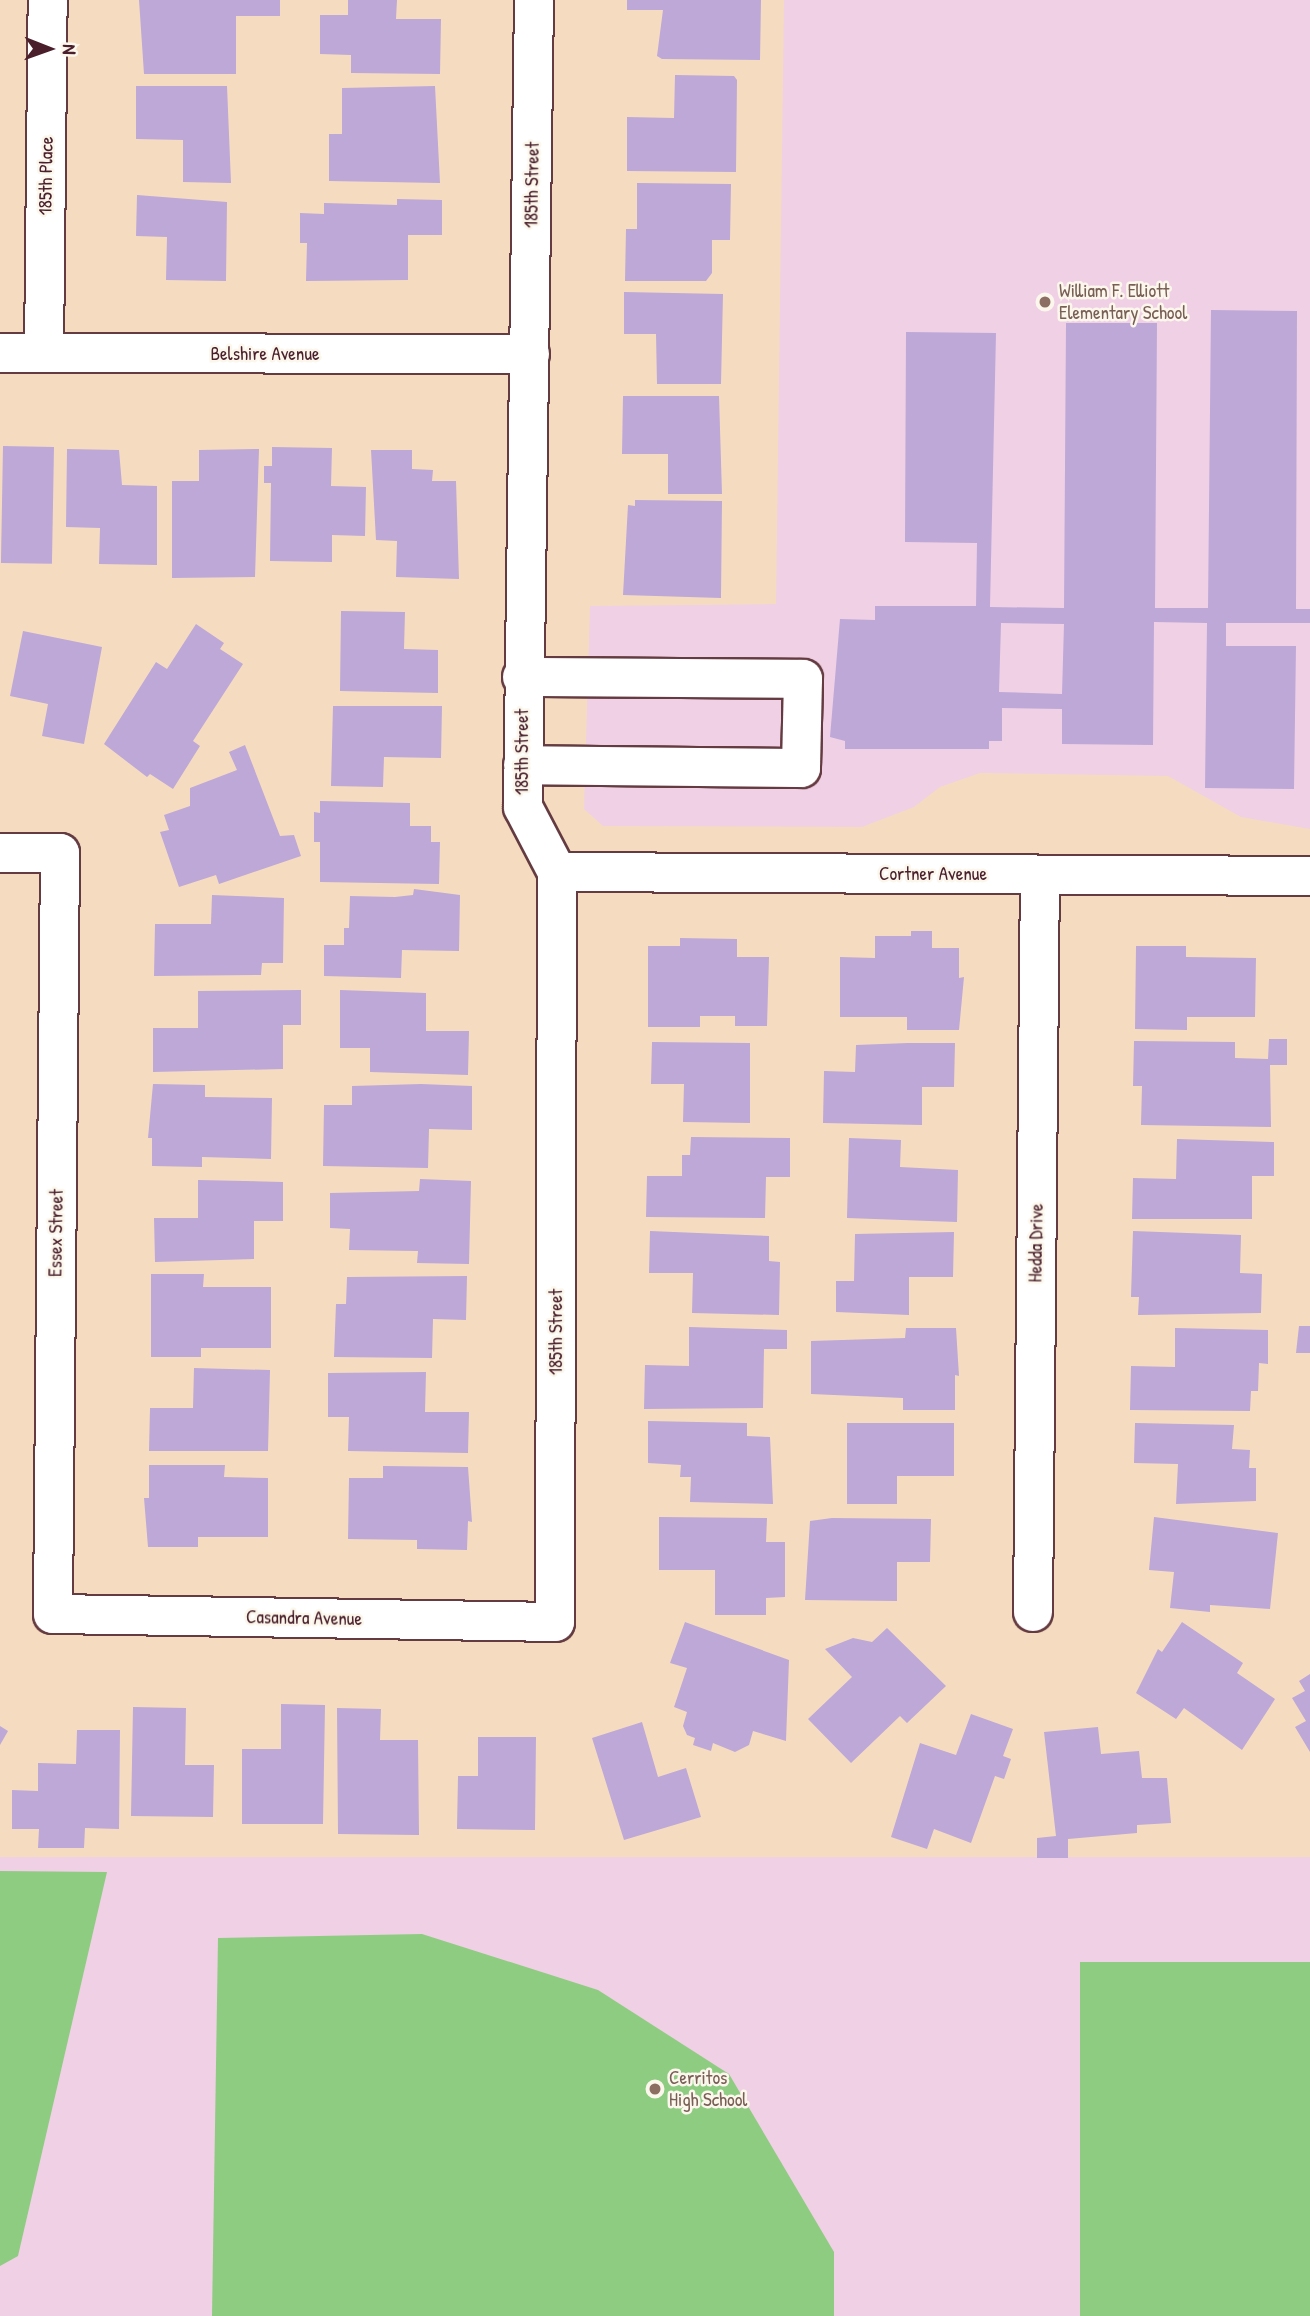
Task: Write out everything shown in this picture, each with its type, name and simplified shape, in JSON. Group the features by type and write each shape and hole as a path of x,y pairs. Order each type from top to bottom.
{"street":[{"name":"185th Place","path":"44,353 48,0"},
{"name":"185th Street","path":"534,0 530,355 522,677 523,807 557,872 555,1622"},
{"name":"Belshire Avenue","path":"0,353 530,355"},
{"path":"522,677 803,679 801,768 523,765"},
{"name":"Essex Street","path":"0,853 60,853 53,1614"},
{"name":"Cortner Avenue","path":"557,872 1310,876"},
{"name":"Hedda Drive","path":"1033,1612 1040,875"},
{"name":"Casandra Avenue","path":"53,1614 555,1622"}],"shaded area":[{"name":"William F. Elliott Elementary School","path":"784,0 1310,0 1310,829 1241,817 1168,776 980,773 940,787 914,807 862,827 603,826 584,809 590,606 776,604"},
{"name":"Cerritos High School","path":"0,1857 1310,1857 1310,2316 0,2316"}],"green space":[{"path":"0,1871 107,1872 18,2256 0,2266"},
{"path":"422,1934 598,1990 729,2074 834,2252 834,2316 212,2316 218,1938"},
{"path":"1080,1962 1310,1962 1310,2316 1080,2316"}],"building":[{"path":"139,0 280,0 280,16 236,16 236,74 144,74"},
{"path":"348,0 397,0 396,19 441,19 440,74 351,73 351,55 320,54 320,15 348,15"},
{"path":"627,0 761,0 760,60 662,59 657,56 663,10 627,10"},
{"path":"675,75 734,76 737,80 736,172 627,171 627,117 674,118"},
{"path":"136,86 227,86 231,183 183,182 183,140 136,139"},
{"path":"435,86 440,183 329,181 329,134 342,134 342,88"},
{"path":"637,183 731,184 730,240 712,240 712,273 706,281 625,281 626,229 637,229"},
{"path":"137,195 227,202 226,281 166,280 167,237 136,236"},
{"path":"397,199 442,200 442,235 408,235 408,280 306,281 307,243 300,243 300,213 324,214 324,203 397,205"},
{"path":"624,292 723,294 721,384 657,384 656,334 624,334"},
{"path":"1211,310 1297,311 1296,609 1310,609 1310,623 1226,623 1226,646 1296,646 1294,789 1205,788 1207,623 1154,622 1153,745 1062,744 1062,709 1002,708 1002,741 989,741 989,749 845,749 845,741 830,737 840,619 875,620 875,606 976,606 977,543 905,542 906,332 996,333 990,607 1064,608 1066,323 1157,323 1155,608 1208,608","holes":["1001,623 1064,624 1062,694 999,692"]},
{"path":"623,396 719,396 722,494 668,494 668,454 622,454"},
{"path":"3,446 54,447 52,564 1,563"},
{"path":"272,447 332,448 331,486 366,487 365,536 332,535 332,562 270,561 271,483 264,483 264,466 272,466"},
{"path":"67,449 119,450 122,485 157,486 157,565 99,564 100,528 66,527"},
{"path":"259,449 255,577 172,578 172,481 199,481 199,450"},
{"path":"371,450 412,450 412,469 433,470 432,481 456,481 459,579 396,577 397,541 376,540"},
{"path":"635,500 722,501 721,598 623,595 628,505 635,506"},
{"path":"341,611 405,612 404,649 438,650 438,693 340,691"},
{"path":"196,624 224,643 220,649 243,664 193,741 200,746 173,789 150,774 147,777 104,744 156,662 167,669"},
{"path":"23,631 102,647 84,744 42,736 48,704 10,696"},
{"path":"333,706 442,706 441,758 384,757 383,787 331,786"},
{"path":"245,745 280,836 294,835 301,856 219,884 216,875 179,887 160,832 169,830 164,815 190,806 190,788 237,770 229,752"},
{"path":"320,801 410,803 410,826 431,826 431,842 440,842 439,884 320,882 320,842 314,842 314,812 320,813"},
{"path":"414,889 460,895 459,951 402,950 401,978 324,976 324,945 344,945 344,928 349,928 350,896 395,897 413,895"},
{"path":"212,895 284,898 283,963 262,963 261,975 154,976 155,924 211,924"},
{"path":"911,931 932,931 932,948 959,948 959,978 964,977 959,1030 907,1030 907,1017 840,1017 840,957 875,958 875,936 911,936"},
{"path":"680,938 737,939 737,957 769,957 767,1026 735,1026 735,1016 700,1016 700,1027 648,1027 648,946 680,946"},
{"path":"1136,946 1186,946 1186,957 1256,958 1255,1017 1187,1017 1187,1030 1135,1029"},
{"path":"301,990 301,1025 283,1025 283,1069 153,1072 153,1028 198,1028 198,991"},
{"path":"340,990 426,993 426,1031 469,1031 468,1075 370,1072 370,1048 340,1048"},
{"path":"1269,1039 1287,1039 1287,1065 1270,1065 1271,1127 1141,1125 1142,1086 1133,1086 1134,1041 1235,1042 1235,1058 1268,1059"},
{"path":"652,1042 750,1043 750,1123 683,1122 684,1084 651,1084"},
{"path":"955,1043 954,1087 922,1087 922,1125 823,1123 824,1071 855,1072 856,1045"},
{"path":"153,1084 205,1085 205,1097 272,1098 271,1159 202,1157 202,1167 152,1166 152,1138 148,1138"},
{"path":"352,1086 472,1086 472,1130 429,1129 428,1168 323,1166 324,1105 352,1105"},
{"path":"691,1137 790,1138 790,1177 766,1177 765,1218 646,1217 647,1176 682,1176 682,1155 690,1155"},
{"path":"849,1138 901,1140 900,1167 958,1170 957,1222 847,1218"},
{"path":"1177,1139 1274,1142 1274,1176 1252,1176 1252,1219 1132,1219 1133,1178 1176,1179"},
{"path":"420,1179 471,1181 469,1264 417,1263 418,1251 349,1250 350,1229 330,1228 330,1193 419,1191"},
{"path":"198,1180 283,1182 283,1221 254,1221 254,1259 155,1262 154,1218 198,1218"},
{"path":"650,1231 769,1236 769,1261 780,1262 779,1315 692,1313 693,1273 649,1273"},
{"path":"1133,1231 1241,1235 1240,1273 1262,1274 1261,1313 1138,1315 1139,1297 1131,1297"},
{"path":"954,1232 953,1277 909,1277 909,1315 836,1312 836,1281 854,1281 855,1234"},
{"path":"151,1274 204,1274 203,1287 271,1287 271,1348 201,1348 201,1357 151,1357"},
{"path":"467,1276 466,1320 433,1319 432,1358 334,1357 336,1304 346,1304 347,1277"},
{"path":"1299,1326 1310,1326 1310,1353 1296,1353"},
{"path":"689,1327 787,1330 787,1349 764,1349 763,1408 644,1409 645,1365 689,1366"},
{"path":"906,1328 956,1328 959,1376 955,1375 955,1410 903,1410 903,1398 811,1394 811,1341 905,1338"},
{"path":"1175,1328 1268,1330 1268,1364 1259,1363 1258,1391 1251,1391 1250,1411 1130,1410 1131,1366 1175,1367"},
{"path":"194,1368 270,1370 268,1451 149,1451 150,1408 193,1408"},
{"path":"426,1372 425,1412 469,1412 468,1453 348,1451 349,1417 328,1417 328,1373"},
{"path":"648,1421 747,1423 747,1436 770,1437 773,1504 690,1502 691,1477 680,1477 681,1465 648,1463"},
{"path":"847,1423 954,1423 954,1476 897,1476 897,1504 847,1504"},
{"path":"1135,1423 1234,1425 1232,1449 1250,1450 1249,1468 1256,1468 1256,1501 1176,1504 1178,1464 1134,1463"},
{"path":"149,1465 225,1465 224,1477 268,1478 268,1537 198,1537 198,1547 148,1547 144,1498 149,1498"},
{"path":"383,1466 468,1467 472,1522 468,1521 467,1550 417,1549 417,1540 348,1539 349,1478 383,1478"},
{"path":"659,1517 767,1518 766,1542 785,1542 785,1597 766,1598 766,1615 715,1615 715,1570 659,1570"},
{"path":"1154,1517 1278,1533 1270,1609 1210,1605 1210,1612 1170,1608 1174,1572 1149,1570"},
{"path":"832,1518 931,1519 930,1562 897,1562 897,1601 805,1600 810,1521"},
{"path":"685,1622 789,1660 786,1741 753,1731 749,1745 735,1752 713,1743 711,1751 693,1745 695,1738 687,1735 683,1726 687,1712 674,1707 687,1668 670,1663"},
{"path":"1182,1622 1243,1663 1237,1673 1275,1699 1242,1750 1184,1708 1176,1719 1136,1693 1158,1649 1162,1652"},
{"path":"887,1628 946,1686 907,1723 900,1716 851,1763 808,1719 852,1677 825,1649 853,1638 872,1642"},
{"path":"1310,1674 1310,1752 1295,1727 1306,1721 1292,1698 1305,1691 1299,1681"},
{"path":"281,1704 325,1705 323,1824 242,1824 242,1749 281,1749"},
{"path":"133,1707 186,1708 185,1765 214,1765 213,1817 131,1816"},
{"path":"337,1708 381,1709 380,1740 418,1740 419,1835 338,1834"},
{"path":"971,1714 1013,1729 1003,1756 1011,1759 1004,1779 995,1776 971,1843 934,1829 927,1849 891,1837 920,1743 956,1755"},
{"path":"642,1722 658,1777 686,1768 701,1817 624,1840 592,1738"},
{"path":"0,1726 8,1731 0,1745"},
{"path":"1098,1727 1101,1754 1139,1751 1142,1778 1167,1778 1171,1823 1137,1825 1137,1833 1068,1839 1068,1858 1037,1858 1037,1838 1056,1836 1044,1732"},
{"path":"77,1730 120,1730 119,1829 85,1828 84,1848 38,1848 39,1829 12,1829 12,1790 38,1791 38,1763 76,1764"},
{"path":"478,1737 536,1737 535,1830 457,1829 458,1776 478,1776"}],"place":[{"name":"William F. Elliott Elementary School","path":"1045,302"},
{"name":"Cerritos High School","path":"655,2089"}]}
